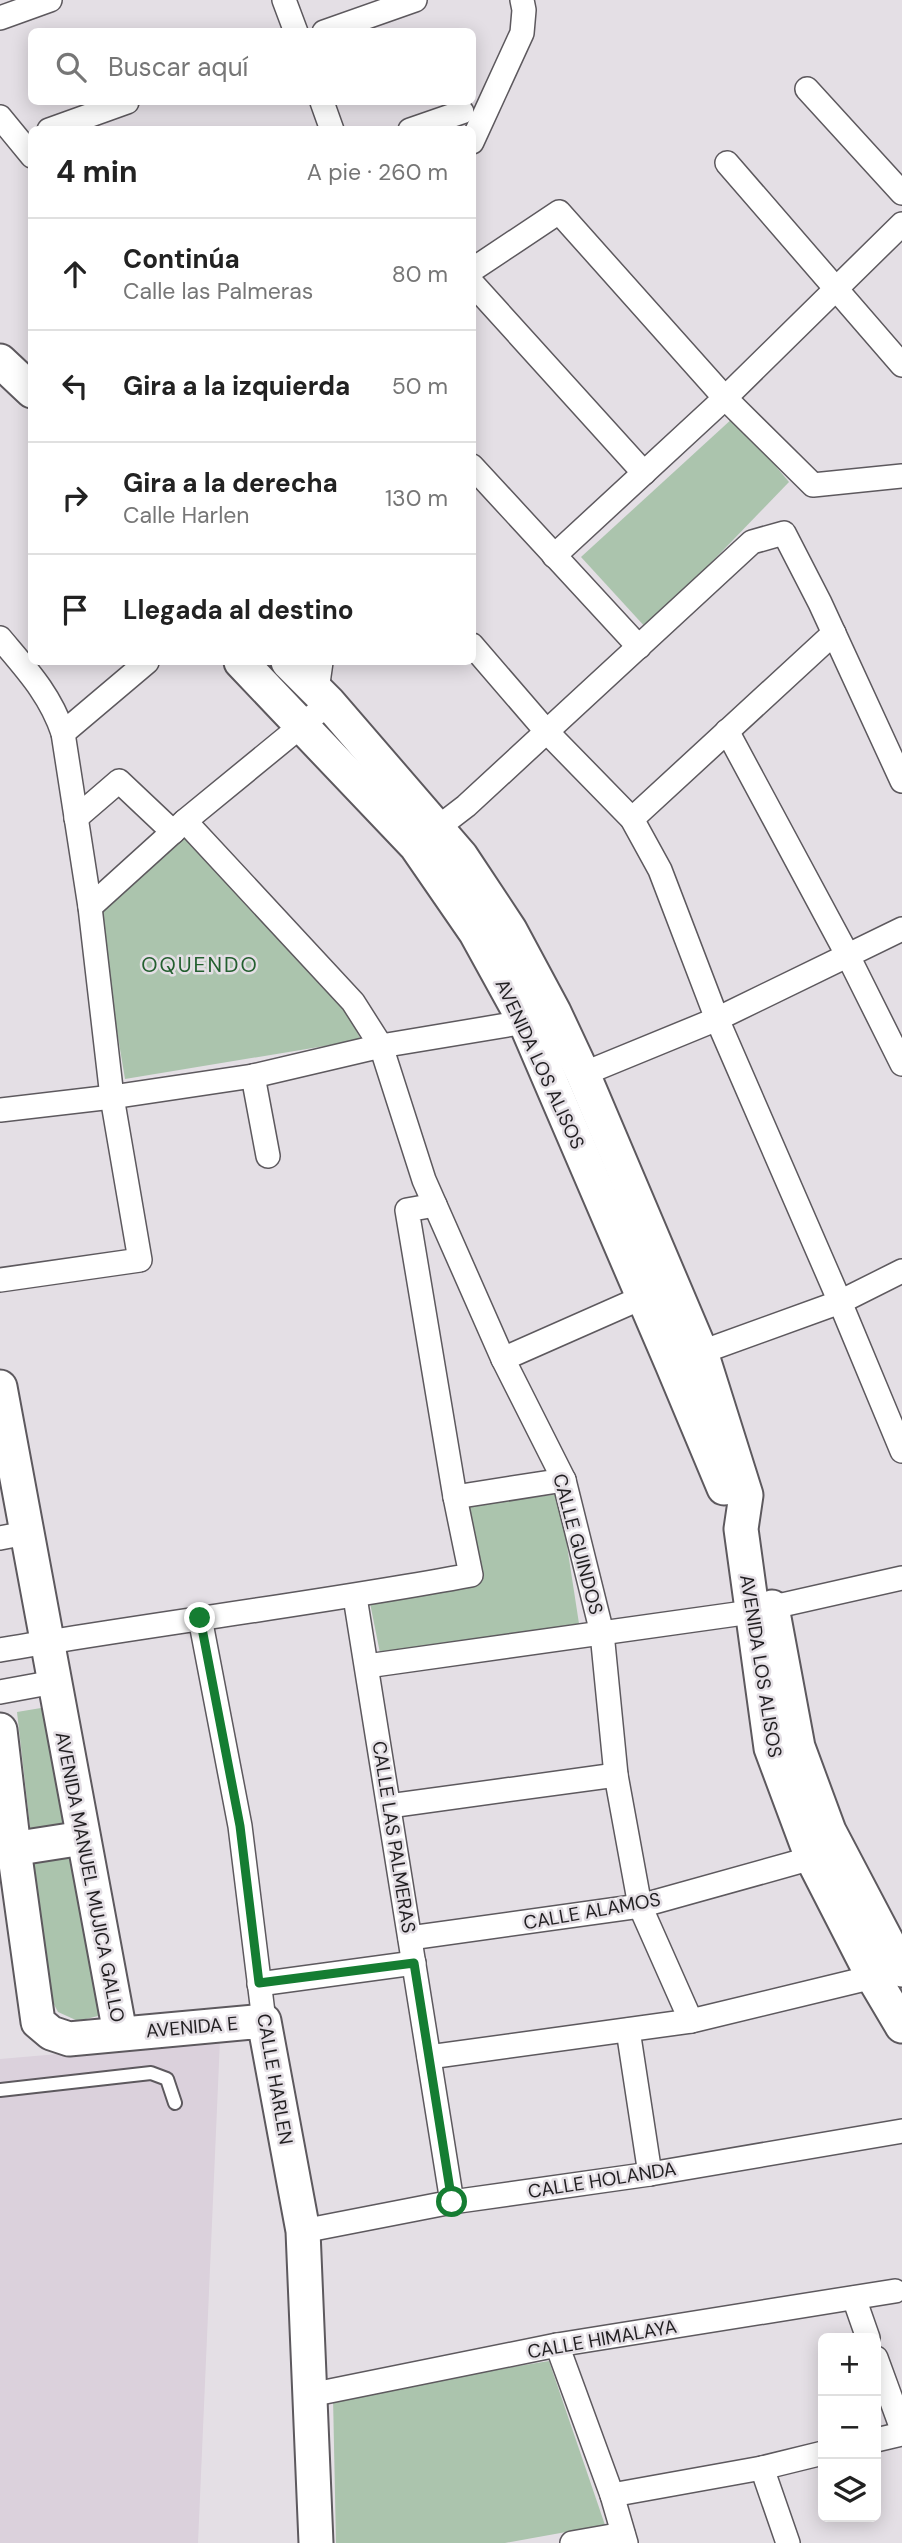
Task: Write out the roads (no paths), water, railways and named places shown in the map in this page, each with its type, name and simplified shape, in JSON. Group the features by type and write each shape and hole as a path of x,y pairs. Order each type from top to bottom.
{"street":[{"path":"0,18 50,0"},
{"path":"284,0 294,28"},
{"path":"335,28 415,0"},
{"path":"476,133 522,33 522,0"},
{"path":"807,89 902,194"},
{"path":"60,126 119,105"},
{"path":"323,105 331,126"},
{"path":"422,126 462,112"},
{"path":"0,117 27,144"},
{"path":"727,163 902,365"},
{"path":"476,267 559,212 725,398 813,485 902,476"},
{"path":"555,556 725,398 902,224"},
{"path":"476,287 644,473"},
{"path":"476,470 639,647"},
{"path":"427,837 466,806 752,542 784,533 834,633 902,781"},
{"path":"632,819 834,633"},
{"path":"0,638 48,698 55,709 63,733 90,907 112,1097 140,1261 0,1280"},
{"path":"476,650 547,732 632,819 660,870 717,1019 901,1442"},
{"path":"63,733 142,665"},
{"name":"AVENIDA LOS ALISOS","path":"244,665 303,725 427,837 461,856 510,930 539,1017 687,1358 741,1529 798,1747 829,1831 888,1974 902,2026"},
{"name":"AVENIDA LOS ALISOS","path":"292,665 322,685 427,837"},
{"path":"90,907 179,827 303,725 322,685"},
{"path":"727,731 848,956 902,1064"},
{"name":"CALLE GUINDOS","path":"76,818 119,782 179,827 353,1002 381,1046 424,1180 503,1359 564,1480 602,1633 616,1775 640,1906 691,2021"},
{"path":"583,1074 717,1019 902,929"},
{"path":"0,1110 253,1076 381,1046 539,1017"},
{"name":"AVENIDA LOS ALISOS","path":"539,1017 583,1074 657,1291"},
{"path":"253,1076 268,1156"},
{"path":"0,1650 200,1618 355,1597 471,1575 454,1497 407,1210 435,1205"},
{"path":"687,1358 840,1302 902,1271"},
{"path":"503,1359 657,1291"},
{"name":"AVENIDA MANUEL MUJICA GALLO","path":"0,1387 13,1535 46,1642 120,2033 69,2039 51,2033 38,2022 7,1850 0,1730"},
{"path":"454,1497 564,1480"},
{"path":"367,1666 762,1609 902,1577"},
{"name":"CALLE LAS PALMERAS","path":"355,1597 452,2202"},
{"name":"AVENIDA LOS ALISOS","path":"762,1609 771,1748 812,1858 888,1974"},
{"name":"CALLE HARLEN","path":"200,1618 240,1826 264,2021 303,2231 317,2543"},
{"path":"0,1692 54,1682"},
{"path":"389,1806 616,1775"},
{"path":"7,1850 83,1838"},
{"name":"CALLE ALAMOS","path":"410,1938 640,1906 812,1858"},
{"path":"259,1983 414,1963"},
{"path":"429,2057 691,2021 888,1974"},
{"name":"AVENIDA E","path":"120,2033 264,2021"},
{"path":"628,2030 650,2174"},
{"name":"CALLE HOLANDA","path":"303,2231 452,2202 650,2174 902,2131"},
{"name":"CALLE HIMALAYA","path":"310,2395 557,2345 895,2291"},
{"path":"853,2298 867,2333"},
{"path":"557,2345 612,2494 625,2538 572,2543"},
{"path":"881,2372 902,2432 881,2438"},
{"path":"612,2494 762,2468 818,2454"},
{"path":"762,2468 788,2543"}],"lane":[{"path":"0,2090 151,2073 167,2079 175,2103"}],"district":[{"name":"OQUENDO","path":"200,965"}]}
